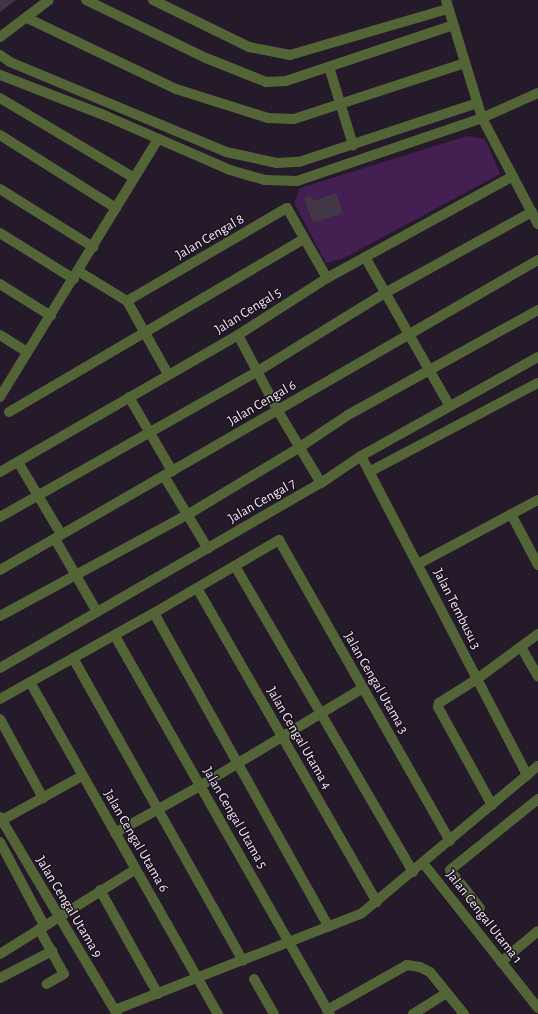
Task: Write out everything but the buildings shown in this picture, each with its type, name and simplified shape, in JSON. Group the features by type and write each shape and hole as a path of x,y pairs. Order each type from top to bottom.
{"street":[{"path":"0,37 49,0"},
{"path":"86,0 206,58 266,82 286,81 453,25"},
{"path":"153,0 249,47 290,55 446,5 482,118 538,224"},
{"path":"27,18 176,89 268,118 294,119 340,102 465,63"},
{"path":"0,55 10,62 197,140 252,159 277,163 299,162 476,103"},
{"path":"329,67 353,145"},
{"path":"0,75 230,170 265,180 297,181 482,118 538,93"},
{"path":"0,98 134,178"},
{"path":"0,135 116,208"},
{"path":"0,397 3,384 27,352 76,275 158,139"},
{"name":"Jalan Cengal 5","path":"0,472 238,335 327,278 513,176"},
{"path":"0,189 93,247"},
{"name":"Jalan Cengal 8","path":"127,301 287,208 327,278"},
{"path":"0,517 258,371 385,293 532,212"},
{"path":"0,233 127,301 168,374"},
{"path":"9,412 146,333 304,238"},
{"path":"365,257 449,406"},
{"name":"Jalan Cengal 6","path":"0,570 538,260"},
{"path":"0,284 50,316"},
{"path":"0,616 187,515 300,447 348,415 538,310"},
{"path":"0,335 27,352"},
{"path":"238,335 278,411 321,483"},
{"name":"Jalan Cengal 7","path":"0,668 321,483 361,456 538,357"},
{"path":"369,472 538,383"},
{"path":"129,397 148,432 187,515 208,549"},
{"name":"Jalan Tembusu 3","path":"361,456 527,775"},
{"path":"18,462 38,496 58,536 75,576 97,612"},
{"path":"418,564 538,500"},
{"path":"512,514 538,565"},
{"name":"Jalan Cengal Utama 3","path":"235,566 279,540 450,840"},
{"path":"0,698 115,636 235,566 413,872"},
{"name":"Jalan Cengal Utama 4","path":"197,588 377,902"},
{"path":"154,613 329,927"},
{"path":"492,805 438,707 444,699 477,679 538,634"},
{"name":"Jalan Cengal Utama 5","path":"115,636 329,1012"},
{"path":"521,647 538,676"},
{"path":"73,658 243,961"},
{"name":"Jalan Cengal Utama 6","path":"30,682 218,1014"},
{"path":"115,833 238,764 363,688"},
{"path":"0,719 43,798"},
{"path":"116,1012 362,913 413,872 538,766"},
{"path":"1,819 82,776"},
{"path":"480,908 450,870 538,799"},
{"name":"Jalan Cengal Utama 9","path":"1,819 57,916 116,1012"},
{"path":"0,842 64,974 47,984"},
{"name":"Jalan Cengal Utama 1","path":"423,863 538,1008"},
{"path":"0,954 57,916 136,869"},
{"path":"100,890 158,994"},
{"path":"501,962 538,931"},
{"path":"0,978 52,951"},
{"path":"329,1012 407,965 420,966 430,972 464,1014"},
{"path":"254,979 274,1014"},
{"path":"413,1014 447,993"}],"shaded area":[{"path":"467,136 485,139 500,174 344,258 326,263 294,203 300,188"}]}
